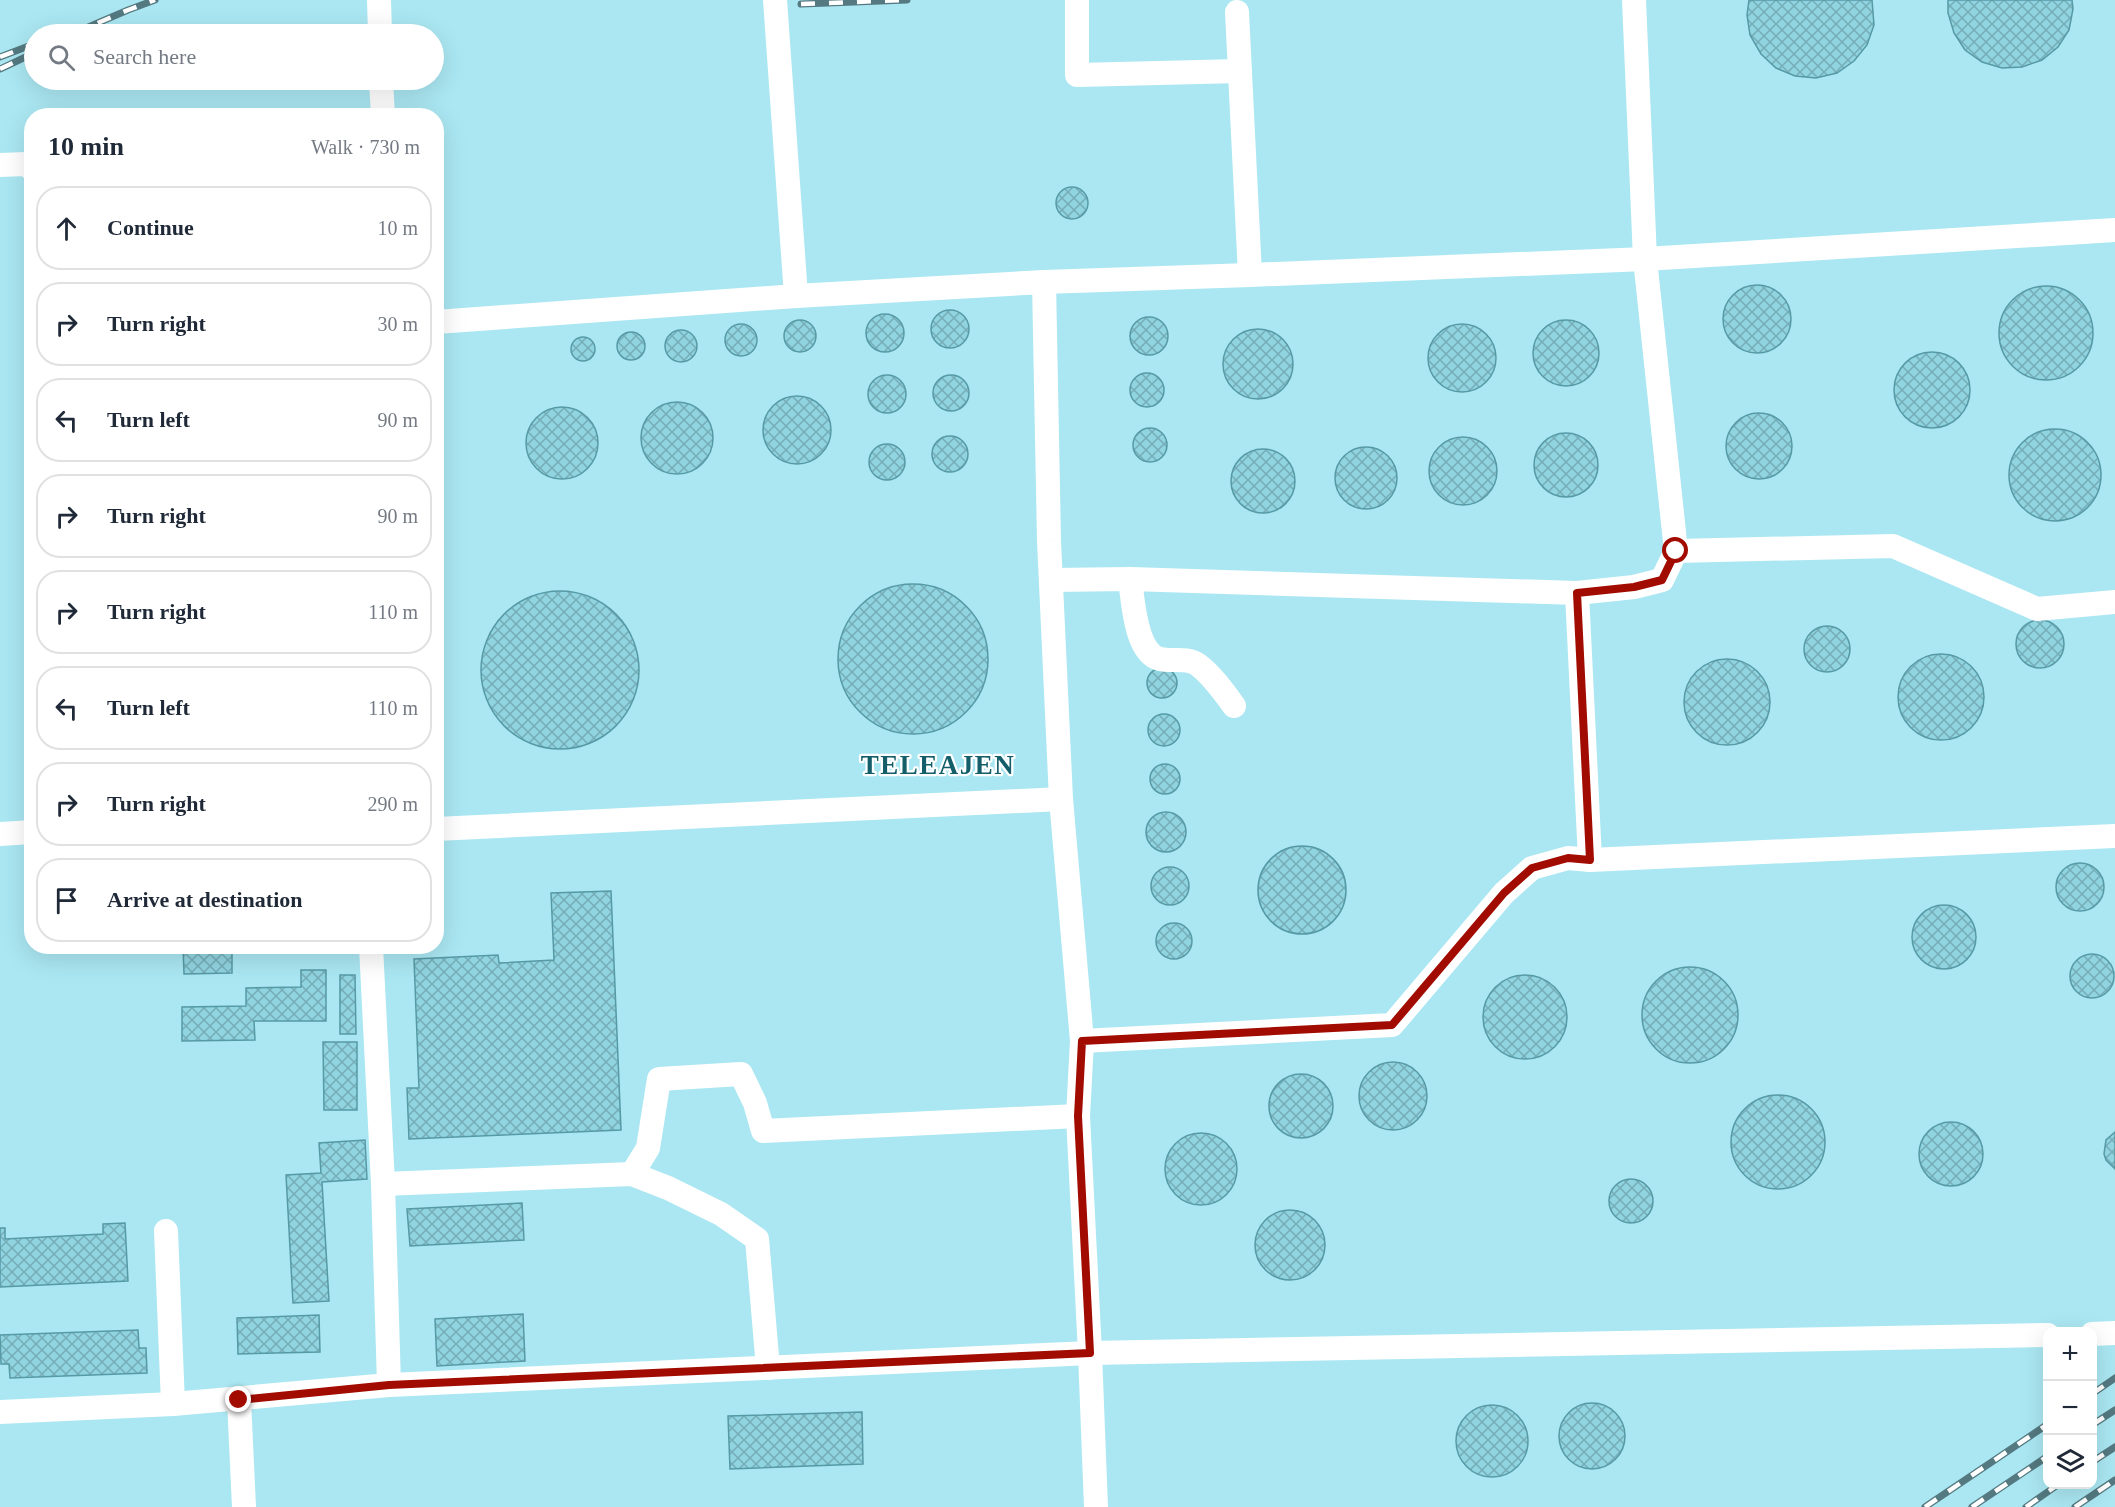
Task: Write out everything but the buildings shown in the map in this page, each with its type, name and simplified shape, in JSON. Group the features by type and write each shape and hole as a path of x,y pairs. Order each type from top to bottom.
{"lane":[{"path":"378,0 379,24"},
{"path":"775,0 796,296"},
{"path":"1077,0 1077,75 1240,71"},
{"path":"1051,580 1130,579 1577,593 1634,587 1662,580 1676,551 1645,259 1634,0"},
{"path":"1237,12 1250,275"},
{"path":"382,90 383,108"},
{"path":"0,165 24,165"},
{"path":"444,321 796,296 1044,282 1645,259 2115,230"},
{"path":"1044,282 1048,541 1061,799 1082,1041 1078,1116 1096,1507"},
{"path":"1676,551 1893,546 2037,609 2115,602"},
{"path":"1130,579 1136,620 1142,642 1149,652 1159,659 1178,659 1196,663 1234,706"},
{"path":"1577,593 1590,860"},
{"path":"444,829 1061,799"},
{"path":"0,834 24,832"},
{"path":"1082,1041 1392,1025 1504,893 1532,868 1568,858 1590,860 1847,850 2115,836"},
{"path":"371,954 389,1385"},
{"path":"632,1174 648,1148 659,1079 741,1074 756,1103 763,1131 1078,1116"},
{"path":"382,1184 632,1174 668,1188 721,1214 757,1239 768,1368"},
{"path":"166,1231 173,1404"},
{"path":"2097,1334 2115,1333"},
{"path":"0,1412 239,1400 389,1385 1090,1353 2043,1335"},
{"path":"239,1400 244,1507"}],"shaded area":[{"path":"0,0 2115,0 2115,1507 0,1507"}],"railway":[{"path":"95,24 155,0"},
{"path":"801,4 907,0"},
{"path":"0,57 24,48"},
{"path":"0,69 24,58"},
{"path":"2097,1391 2115,1378"},
{"path":"2097,1422 2115,1410"},
{"path":"1925,1507 2043,1427"},
{"path":"2097,1459 2115,1447"},
{"path":"1972,1507 2043,1459"},
{"path":"2075,1507 2115,1480"},
{"path":"2026,1507 2052,1489"}],"district":[{"name":"TELEAJEN","path":"938,765"}],"route":[{"path":"239,1400 389,1385 1090,1353 1078,1116 1082,1041 1392,1025 1504,893 1532,868 1568,858 1590,860 1577,593 1634,587 1662,580 1676,551"}]}
